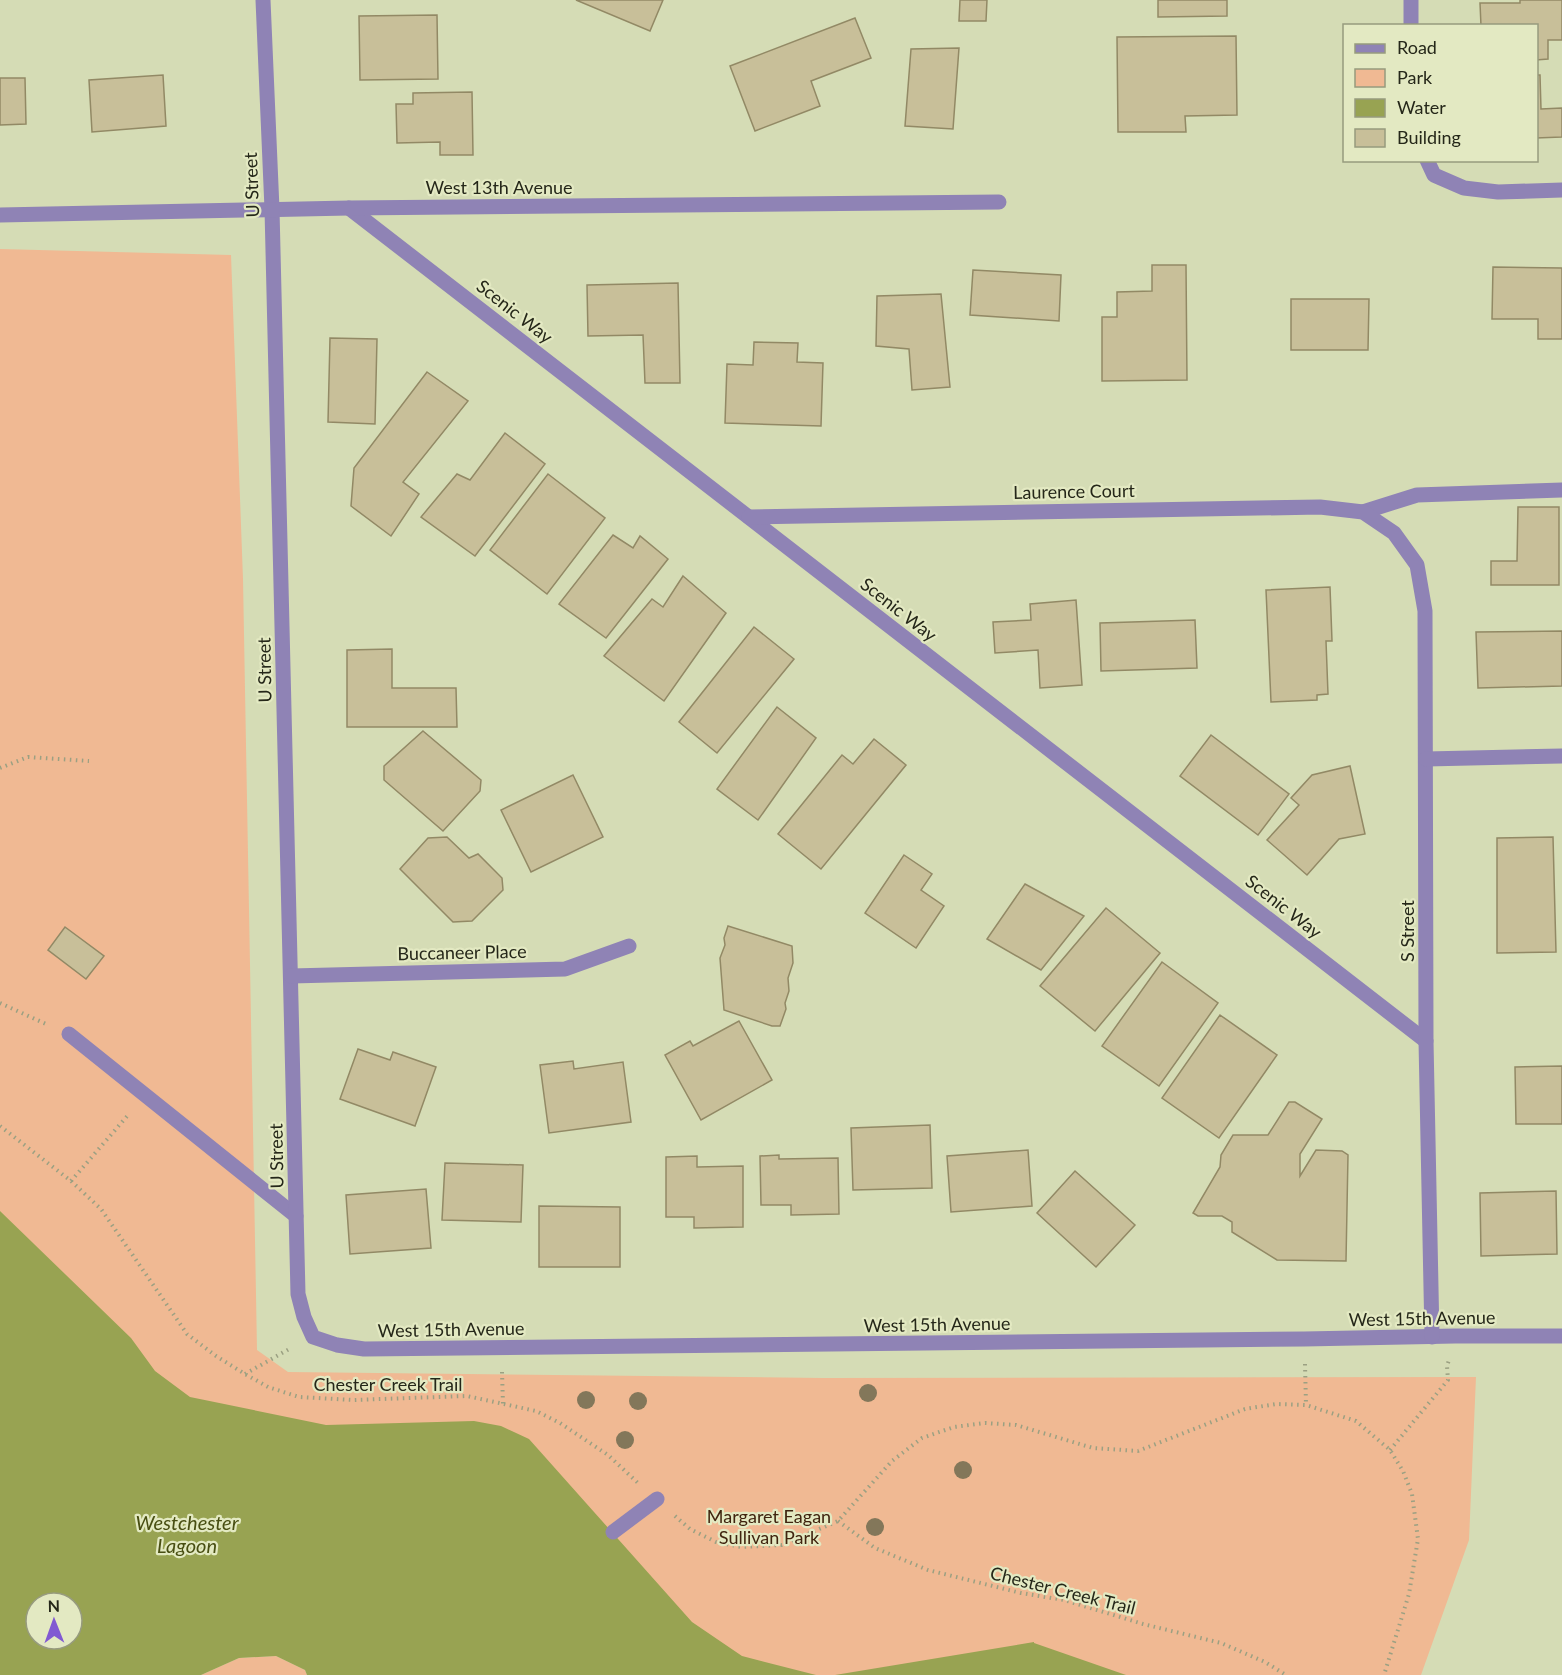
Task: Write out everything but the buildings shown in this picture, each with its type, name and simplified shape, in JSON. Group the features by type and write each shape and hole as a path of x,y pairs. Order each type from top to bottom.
{"street":[{"name":"U Street","path":"264,0 272,209 298,1294 304,1317 313,1337"},
{"path":"1411,0 1411,24"},
{"path":"1428,162 1434,175 1464,188 1498,192 1562,190"},
{"name":"West 13th Avenue","path":"0,215 272,209 999,202"},
{"name":"Scenic Way","path":"349,208 1426,1041"},
{"path":"1363,512 1417,495 1562,490"},
{"name":"Laurence Court","path":"749,517 1320,507 1363,512 1394,532"},
{"name":"S Street","path":"1394,532 1416,564 1425,611 1426,1041 1432,1337"},
{"path":"1426,759 1562,756"},
{"name":"Buccaneer Place","path":"291,976 565,969 629,946"},
{"path":"69,1034 297,1216"},
{"name":"West 15th Avenue","path":"313,1337 337,1345 364,1349 1562,1336"},
{"path":"612,1532 657,1499"}],"path":[{"path":"0,768 28,758 89,761"},
{"path":"0,1003 69,1034"},
{"path":"71,1181 145,1095"},
{"name":"Chester Creek Trail","path":"0,1126 71,1181 101,1209 187,1334 245,1374 268,1387 299,1397 354,1400 467,1396 536,1411 560,1422 608,1455 690,1529 716,1542 741,1547 782,1545 838,1521 892,1461 922,1438 954,1427 985,1423 1016,1425 1093,1448 1138,1451 1245,1409 1276,1404 1306,1406 1356,1421 1390,1450 1403,1471 1412,1494 1418,1539 1408,1594 1384,1675"},
{"path":"1390,1450 1448,1380 1448,1366 1455,1336"},
{"path":"245,1374 313,1337"},
{"path":"1304,1339 1306,1406"},
{"path":"502,1347 503,1404"},
{"name":"Chester Creek Trail","path":"838,1521 875,1548 928,1570 1021,1593 1064,1600 1143,1624 1221,1643 1265,1662 1286,1675"}],"green space":[{"name":"Margaret Eagan Sullivan Park","path":"0,249 231,255 243,579 257,1350 288,1372 823,1378 1476,1377 1469,1540 1421,1675 687,1675 0,1347"},
{"path":"276,1656 305,1670 307,1675 201,1675 239,1658"}],"water":[{"name":"Westchester Lagoon","path":"0,1211 131,1338 155,1371 190,1397 326,1425 474,1421 501,1426 529,1439 692,1622 742,1656 816,1675 307,1675 305,1670 276,1656 239,1658 201,1675 0,1675"},
{"path":"1034,1642 1126,1675 835,1675"}]}
